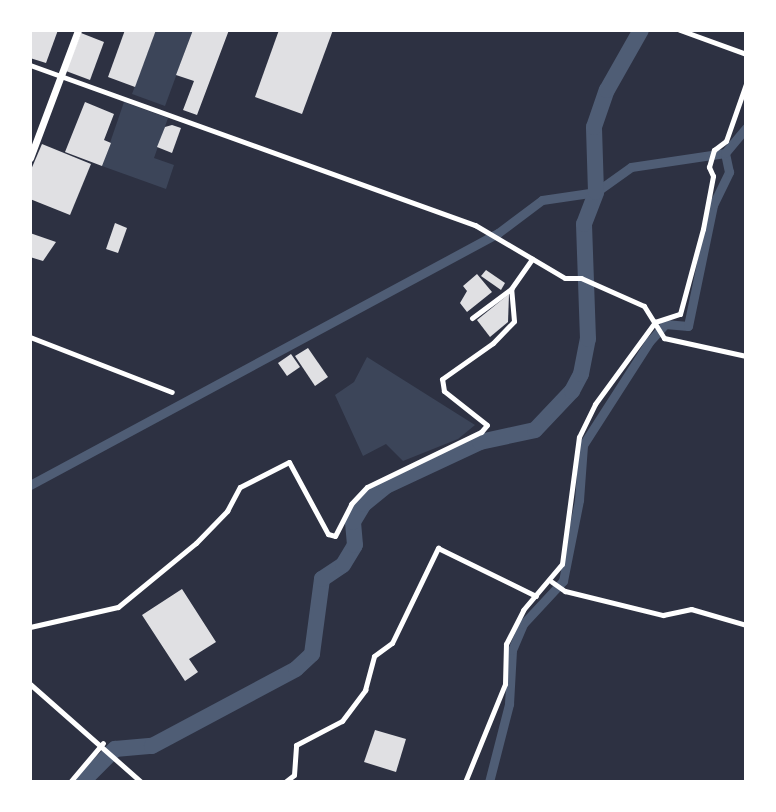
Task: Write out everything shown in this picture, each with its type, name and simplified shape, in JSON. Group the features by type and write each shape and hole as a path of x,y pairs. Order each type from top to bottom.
{"street":[{"path":"30,158 78,30"},
{"path":"680,30 746,54"},
{"path":"30,65 475,225 565,278 581,278 644,306 664,338 746,356"},
{"path":"465,782 505,684 506,644 536,596 552,582 562,564 579,437 595,404 655,322 680,314 713,176 709,167 714,150 726,141 746,84"},
{"path":"472,318 511,289 532,259"},
{"path":"30,627 118,607 196,543 227,511 240,487 289,462 328,534 335,536 351,504 367,487 487,425 444,391 442,379 514,321 511,289"},
{"path":"30,337 172,392"},
{"path":"285,782 294,775 296,745 342,721 365,690 374,656 392,643 438,548 536,596"},
{"path":"552,582 565,591 663,615 691,609 746,625"},
{"path":"30,684 103,743 122,768 141,782"},
{"path":"70,782 103,743"}],"shaded area":[{"path":"156,30 193,30 165,106 132,94"},
{"path":"124,102 168,118 154,158 174,165 166,189 102,166"},
{"path":"367,357 475,425 458,439 403,461 386,444 363,456 335,395 354,382"}],"building":[{"path":"30,30 58,30 46,63 30,58"},
{"path":"125,30 156,30 135,87 108,77"},
{"path":"193,30 229,30 197,115 183,110 194,81 176,75"},
{"path":"279,30 333,30 302,114 255,97"},
{"path":"81,33 104,42 90,80 66,71"},
{"path":"85,102 114,114 104,140 111,143 102,166 65,152"},
{"path":"172,125 181,128 172,153 157,147 165,127"},
{"path":"42,144 91,164 70,215 30,199 30,172"},
{"path":"115,223 127,228 118,253 106,249"},
{"path":"30,233 56,242 43,261 30,257"},
{"path":"486,270 505,283 501,290 481,276"},
{"path":"477,274 492,292 467,312 460,303 467,291 463,286"},
{"path":"509,294 508,322 490,337 477,320"},
{"path":"308,348 328,377 315,386 295,356"},
{"path":"291,354 300,367 287,376 278,363"},
{"path":"182,589 216,642 189,659 198,672 185,681 142,615"},
{"path":"375,730 406,739 396,772 364,762"}],"waterway":[{"path":"82,782 115,749 152,746 296,669 312,654 322,579 343,565 355,545 353,522 364,504 386,486 480,442 535,430 572,391 581,374 588,339 584,224 596,192 594,127 607,90 641,30"},
{"path":"489,782 509,704 512,650 523,624 563,581 579,500 583,445 649,342 665,324 688,326 713,205 729,172 725,153 746,128"},
{"path":"30,485 498,233 542,200 596,192 631,167 725,153"}]}
